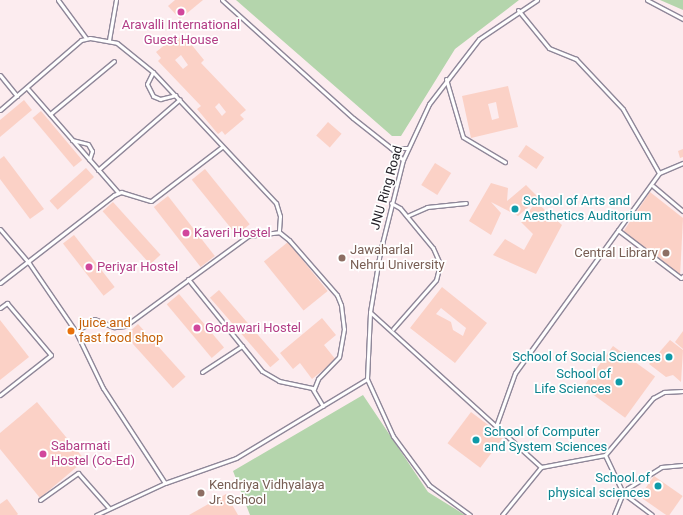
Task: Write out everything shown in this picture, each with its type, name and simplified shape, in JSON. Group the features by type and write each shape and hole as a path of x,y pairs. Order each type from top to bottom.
{"lane":[{"path":"58,0 86,38"},
{"path":"109,40 116,0"},
{"path":"222,0 265,42 391,148 403,160"},
{"name":"JNU Ring Road","path":"470,515 429,485 413,467 393,436 367,379 370,312 391,203 403,160 429,104 446,79 479,40 518,10 537,0"},
{"path":"647,0 683,19"},
{"path":"518,10 549,48 576,59 623,110 659,175"},
{"path":"0,110 28,89 86,38 109,40 129,50 153,72 279,206 279,232"},
{"path":"50,114 114,61"},
{"path":"153,72 148,80 149,92 160,99 176,95"},
{"path":"0,75 17,96"},
{"path":"446,79 463,137 505,162"},
{"path":"28,89 118,192 150,201 222,147"},
{"path":"98,170 180,99"},
{"path":"72,140 88,144 92,151 89,160"},
{"path":"391,148 408,148"},
{"path":"496,426 515,373 618,230 653,186 659,175 683,163"},
{"path":"653,186 683,211"},
{"path":"0,283 29,263 118,192"},
{"path":"391,203 407,216 438,255 439,273 392,329"},
{"path":"407,216 427,207 466,203"},
{"path":"0,229 29,263 76,332 103,388 165,483"},
{"path":"618,230 681,278 683,276"},
{"path":"76,332 94,319 114,327 125,326 253,233 279,232 290,240 337,294 341,305 344,329 339,357 318,379 314,389"},
{"path":"188,279 242,346 274,380 314,389 323,406"},
{"path":"0,308 6,303 51,355 0,395"},
{"path":"370,312 392,329 541,467"},
{"path":"202,372 242,346"},
{"path":"96,515 165,483 236,458 367,379"},
{"path":"502,515 541,467 605,455 653,398 664,392 683,391"},
{"path":"605,455 623,493 652,515"},
{"path":"614,515 623,493 661,467 683,465"},
{"path":"40,500 78,473 109,508"}],"shaded area":[{"name":"Jawaharlal Nehru University","path":"0,0 683,0 683,515 0,515"}],"green space":[{"path":"236,0 519,0 455,49 401,136 392,136"},
{"path":"660,0 683,0 683,10"},
{"path":"363,395 428,492 465,515 250,515 233,471"}],"building":[{"name":"Aravalli International Guest House","path":"175,0 203,0 180,19 168,6"},
{"path":"177,35 182,41 186,38 204,60 201,63 246,110 240,115 244,119 225,135 222,131 218,134 197,109 201,106 158,61 161,58 156,52","holes":["181,55 188,65 183,69 175,60","219,103 226,112 222,116 215,107"]},
{"path":"508,86 518,127 471,138 462,96","holes":["496,102 499,118 492,120 488,104"]},
{"path":"24,100 32,110 0,137 0,120"},
{"path":"41,111 82,160 74,167 33,118"},
{"path":"328,122 342,134 330,147 316,136"},
{"path":"526,145 544,157 536,169 518,157"},
{"path":"683,149 683,157 680,158 678,151"},
{"path":"4,156 44,209 30,219 0,179 0,159"},
{"path":"435,163 451,173 437,195 421,185"},
{"path":"86,168 94,177 58,210 50,201"},
{"path":"205,169 250,224 236,235 192,180"},
{"name":"School of Arts and Aesthetics Auditorium","path":"491,183 508,188 507,201 526,185 539,198 518,216 491,202 501,213 491,235 469,221"},
{"name":"Central Library","path":"650,192 683,218 680,277 623,232"},
{"path":"168,196 215,256 201,267 154,207"},
{"path":"113,202 161,255 150,264 103,211"},
{"path":"536,202 562,225 536,274 493,255 505,239 524,250 533,234 521,222"},
{"path":"74,235 115,287 104,296 63,244"},
{"path":"288,242 328,291 304,310 264,262"},
{"path":"442,287 487,323 455,363 410,328","holes":["441,308 466,328 463,336 453,330 451,322 436,314"]},
{"path":"219,290 279,359 270,367 210,298"},
{"path":"179,294 224,348 212,358 167,304"},
{"path":"322,318 336,335 324,345 336,360 312,379 300,363 293,369 280,353"},
{"path":"0,320 29,357 0,380"},
{"path":"138,324 186,377 173,388 125,335"},
{"name":"School of Social Sciences","path":"683,331 683,349 675,342"},
{"name":"School of Social Sciences","path":"670,340 683,350 681,382 673,375 666,377 649,364"},
{"name":"School of Life Sciences","path":"613,346 655,377 625,418 583,387"},
{"name":"Sabarmati Hostel (Co-Ed)","path":"37,402 85,460 40,498 0,449 0,433"},
{"name":"School of Computer and System Sciences","path":"471,412 504,437 480,468 448,443"},
{"name":"School of physical sciences","path":"654,476 683,496 669,515 666,515 640,496"},
{"name":"Kendriya Vidhyalaya Jr. School","path":"226,494 238,515 189,515"},
{"path":"7,499 18,514 17,515 0,515 0,504"}],"place":[{"name":"Aravalli International Guest House","path":"181,12"},
{"name":"School of Arts and Aesthetics Auditorium","path":"515,209"},
{"name":"Kaveri Hostel","path":"186,233"},
{"name":"Central Library","path":"666,253"},
{"name":"Jawaharlal Nehru University","path":"342,258"},
{"name":"Periyar Hostel","path":"89,267"},
{"name":"Godawari Hostel","path":"197,328"},
{"name":"juice and fast food shop","path":"71,331"},
{"name":"School of Social Sciences","path":"669,357"},
{"name":"School of Life Sciences","path":"619,382"},
{"name":"School of Computer and System Sciences","path":"476,440"},
{"name":"Sabarmati Hostel (Co-Ed)","path":"43,454"},
{"name":"School of physical sciences","path":"658,486"},
{"name":"Kendriya Vidhyalaya Jr. School","path":"201,493"}]}
